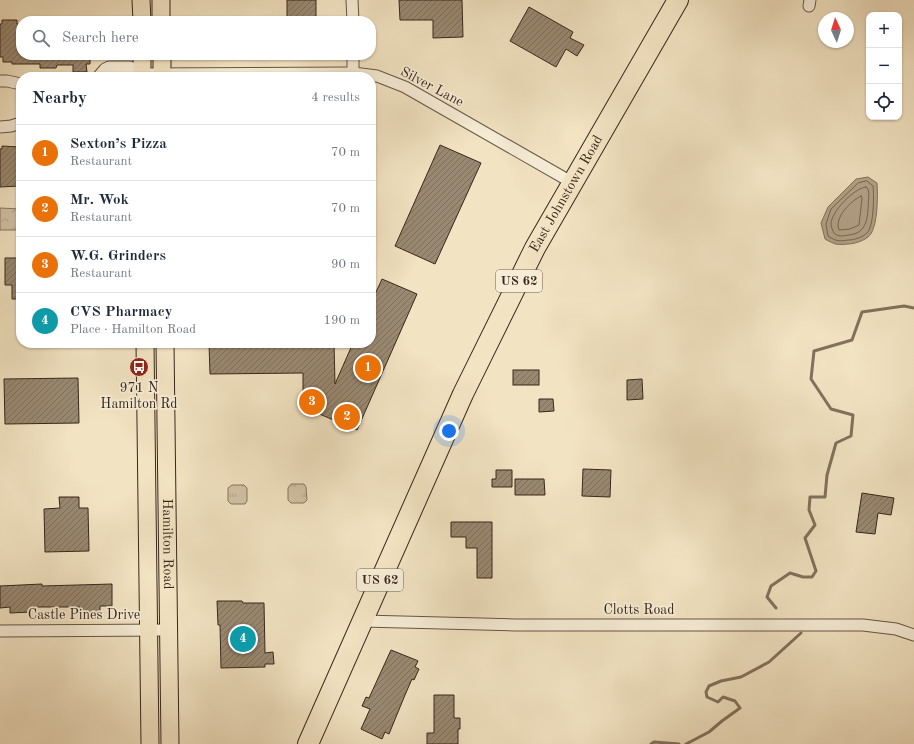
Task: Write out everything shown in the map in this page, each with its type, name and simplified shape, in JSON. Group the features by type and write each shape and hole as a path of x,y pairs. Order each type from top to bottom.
{"highway":[{"name":"East Johnstown Road","path":"308,744 463,394 535,248 678,0"}],"main road":[{"path":"141,0 142,16"},
{"path":"161,0 161,16"},
{"path":"138,72 141,60"},
{"path":"162,60 162,72"},
{"name":"Hamilton Road","path":"145,348 150,744"},
{"name":"Hamilton Road","path":"165,348 170,744"}],"street":[{"path":"352,0 353,16"},
{"path":"353,60 353,72"},
{"path":"103,72 109,67 130,67 134,72"},
{"name":"Silver Lane","path":"376,76 405,87 573,183"},
{"path":"0,81 16,83"},
{"path":"0,127 5,128 16,125"},
{"name":"Clotts Road","path":"363,621 515,625 863,625 896,629 914,635"},
{"name":"Castle Pines Drive","path":"0,631 168,630"}],"green space":[{"path":"0,208 16,209 16,230 0,230"},
{"path":"291,484 304,484 306,487 307,500 304,503 291,503 288,500 288,488"},
{"path":"232,485 244,485 247,488 247,501 245,504 231,504 228,501 228,488"}],"water":[{"path":"868,177 877,183 877,212 874,227 871,233 864,240 850,244 836,244 825,239 821,223 828,207 856,179"}],"building":[{"path":"287,0 316,0 316,16 287,16"},
{"path":"399,0 462,0 463,37 433,38 433,20 400,20"},
{"path":"529,7 573,32 570,38 584,45 577,56 566,49 556,67 510,41"},
{"path":"2,20 16,20 16,60 90,60 90,64 86,64 87,72 73,72 73,65 57,65 56,68 40,68 40,64 12,64 12,62 3,62 3,57 0,57 0,24 2,24"},
{"path":"440,145 481,163 435,264 395,246"},
{"path":"2,146 16,147 16,186 0,187 0,149 2,149"},
{"path":"5,258 16,258 16,299 12,299 12,285 5,285"},
{"path":"382,279 417,294 357,430 303,407 303,373 210,374 209,348 334,348 335,384 351,348 376,348 376,292"},
{"path":"513,370 539,370 539,385 513,385"},
{"path":"78,378 79,423 5,424 4,379"},
{"path":"642,379 643,399 627,400 627,380"},
{"path":"539,399 553,399 554,411 539,412"},
{"path":"583,469 611,470 610,497 582,496"},
{"path":"496,470 512,470 512,487 492,487 492,479 496,479"},
{"path":"515,479 544,479 545,495 515,495"},
{"path":"862,493 894,498 891,515 878,513 875,534 856,532"},
{"path":"59,497 79,497 79,508 88,508 89,551 45,552 44,509 60,508"},
{"path":"451,522 492,522 492,578 477,578 477,548 466,548 466,537 451,537"},
{"path":"42,584 42,586 112,584 112,606 100,606 100,612 80,612 80,607 31,607 31,612 10,613 10,607 0,608 0,586"},
{"path":"217,601 264,603 265,653 273,652 274,664 265,664 265,667 221,668 220,625 218,625"},
{"path":"391,650 418,661 415,667 419,669 414,680 412,679 389,734 385,732 382,739 361,729 370,709 362,706 366,697 369,698"},
{"path":"434,695 454,695 454,718 460,718 458,744 427,744 427,733 434,733"}],"waterway":[{"path":"776,608 767,597 771,586 790,573 803,577 812,577 816,571 805,538 815,525 809,510 810,497 825,497 827,475 836,443 851,436 853,415 831,409 811,379 814,351 852,340 862,312 904,306 914,308"},
{"path":"686,744 709,732 740,708 735,701 723,697 718,702 707,697 706,692 709,686 721,681 741,677 769,662 801,633"},
{"path":"651,744 654,742 679,744"}],"place":[{"name":"971 N Hamilton Rd","path":"139,367"},
{"name":"Sexton’s Pizza","path":"368,368"},
{"name":"W.G. Grinders","path":"312,402"},
{"name":"Mr. Wok","path":"347,417"},
{"name":"CVS Pharmacy","path":"243,639"}]}
